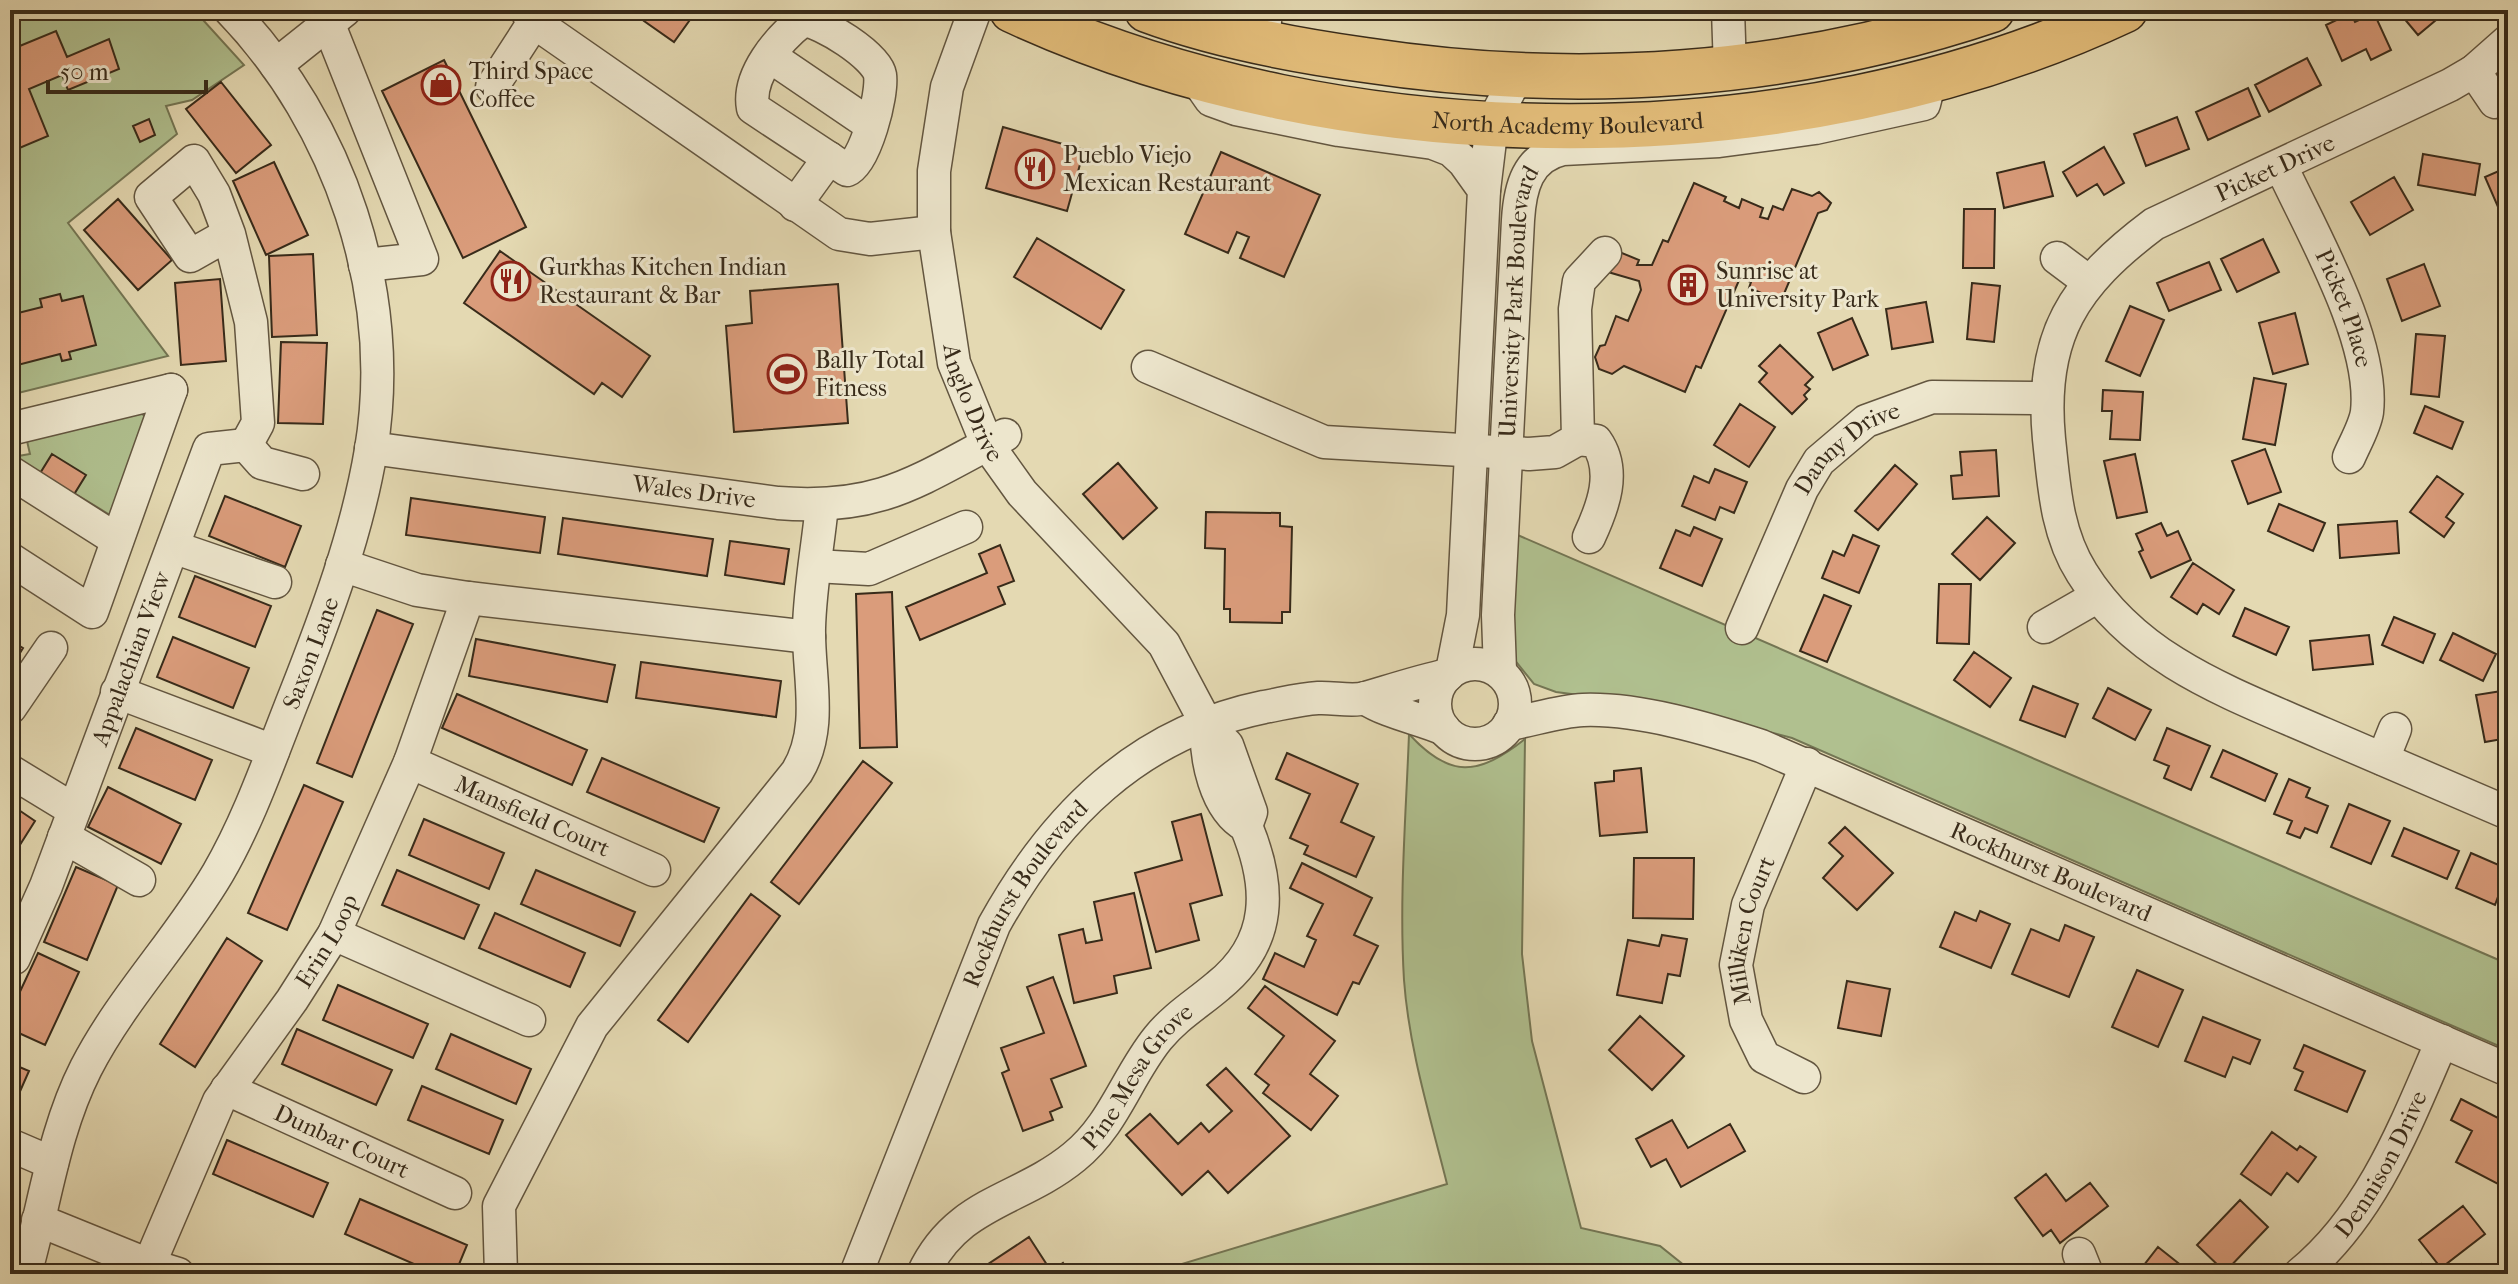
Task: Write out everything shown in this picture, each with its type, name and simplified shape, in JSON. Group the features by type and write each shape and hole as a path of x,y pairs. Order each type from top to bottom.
{"highway":[{"name":"North Academy Boulevard","path":"1012,10 1082,38 1193,74 1306,101 1408,117 1584,127 1704,120 1827,104 1930,80 2015,54 2125,10"},
{"path":"1070,10 1207,57 1234,61 1265,26"},
{"name":"North Academy Boulevard","path":"1147,10 1265,26 1448,73 1576,78 1730,69 1851,51 1992,10"}],"street":[{"name":"Saxon Lane","path":"25,1274 65,1118 86,1069 121,1010 219,871 273,751 342,565 371,448 377,382 375,321 365,265 337,172 276,65 230,10"},
{"name":"Anglo Drive","path":"975,10 947,87 939,129 934,232 954,363 1022,493 1164,644 1207,725"},
{"path":"1728,10 1730,69"},
{"path":"492,87 530,14 795,205 847,237 870,239 934,232"},
{"path":"276,65 333,15 422,259 365,265"},
{"path":"803,20 816,21 874,61 880,76 871,125 866,150 856,166 847,170 753,108 753,82 789,31 803,20"},
{"name":"Picket Drive","path":"2508,41 2474,71 2281,166 2154,224 2108,261 2089,282 2058,336 2049,366 2045,398 2058,514 2080,571 2098,596 2142,643 2192,675 2508,813"},
{"path":"771,57 871,125"},
{"path":"2474,71 2495,102"},
{"path":"1193,74 1211,100 1236,109 1339,130 1433,143 1451,150 1473,170 1484,190"},
{"name":"University Park Boulevard","path":"1450,673 1463,615 1484,190 1492,124 1517,76"},
{"name":"University Park Boulevard","path":"1504,676 1498,615 1519,198 1527,173 1543,157 1563,149 1719,141 1815,128 1924,104 1930,80"},
{"path":"795,205 829,158"},
{"name":"Picket Place","path":"2281,166 2358,342 2366,378 2367,414 2349,457"},
{"path":"229,234 251,322 258,423 246,445 262,463 303,474"},
{"path":"1578,439 1575,309 1579,281 1605,253"},
{"path":"2057,258 2089,282"},
{"path":"1148,367 1324,442 1507,453 1555,452 1578,439 1596,441 1606,462 1607,485 1589,537"},
{"path":"10,429 171,390 92,612 10,559"},
{"name":"Danny Drive","path":"1742,628 1813,470 1819,461 1866,421 1932,397 2045,398"},
{"name":"Wales Drive","path":"371,448 778,503 822,505 858,502 887,494 941,472 996,440"},
{"name":"Appalachian View","path":"10,956 14,958 69,824 209,449 246,445"},
{"path":"10,472 117,540"},
{"path":"501,1274 498,1212 501,1198 592,1026 802,764 813,729 809,637 822,505"},
{"path":"815,566 869,569 966,527"},
{"path":"173,547 275,582"},
{"path":"342,565 417,590 468,598 809,637"},
{"path":"2044,627 2098,596"},
{"name":"Erin Loop","path":"38,1220 163,1269 215,1108 292,1000 334,934 410,762 468,598"},
{"path":"10,708 51,648"},
{"path":"1476,663 1504,676 1516,706 1509,724 1494,739 1481,744 1467,743 1444,729 1435,704 1437,692 1450,673 1476,663"},
{"name":"Rockhurst Boulevard","path":"856,1274 994,925 1019,880 1050,837 1116,772 1207,725 1260,708 1317,698 1365,698 1380,691 1405,688 1450,673"},
{"name":"Rockhurst Boulevard","path":"1504,676 1583,710 1688,725 1730,735 1807,764 2508,1070"},
{"path":"117,692 273,751"},
{"name":"Rockhurst Boulevard","path":"1365,698 1379,707 1406,713 1444,729"},
{"name":"Rockhurst Boulevard","path":"1509,724 1583,710"},
{"name":"Pine Mesa Grove","path":"923,1274 942,1242 966,1217 1043,1177 1088,1145 1105,1126 1157,1039 1176,1019 1235,971 1258,930 1265,893 1262,868 1246,826 1234,820 1205,754 1207,725"},
{"path":"2383,759 2395,729"},
{"name":"Mansfield Court","path":"410,762 654,870"},
{"name":"Milliken Court","path":"1804,1077 1764,1057 1746,1020 1736,965 1748,905 1807,764"},
{"path":"10,771 69,824 139,880"},
{"path":"334,934 529,1020"},
{"name":"Dennison Drive","path":"2300,1274 2355,1216 2381,1175 2442,1041"},
{"name":"Dunbar Court","path":"227,1089 455,1193"},
{"path":"10,1145 52,1163"}],"green space":[{"path":"12,10 194,10 244,65 192,100 166,106 177,134 68,223 168,356 10,395"},
{"path":"140,413 145,416 110,515 10,454 15,444 18,456 30,454 27,441"},
{"path":"1513,533 2508,964 2508,1050 1792,738 1678,708 1556,692 1534,684 1509,653"},
{"path":"1409,734 1438,759 1465,767 1493,760 1525,739 1522,954 1532,1041 1581,1228 1660,1246 1695,1274 1180,1274 1175,1266 1447,1184 1415,1057 1404,980 1403,887"}],"building":[{"path":"652,10 697,10 674,42 644,21"},
{"path":"2397,10 2448,10 2418,35"},
{"path":"2351,13 2355,22 2374,13 2391,50 2371,60 2366,49 2342,61 2326,25"},
{"path":"56,31 67,57 109,39 119,69 68,90 62,75 29,89 48,136 10,152 10,50"},
{"path":"2307,58 2321,85 2269,112 2255,85"},
{"path":"444,60 526,227 463,258 382,91"},
{"path":"221,82 271,145 236,173 186,109"},
{"path":"2248,88 2260,116 2208,140 2196,112"},
{"path":"2177,117 2189,149 2146,166 2134,134"},
{"path":"149,119 155,135 140,142 133,126"},
{"name":"Pueblo Viejo Mexican Restaurant","path":"1003,127 1084,150 1067,211 986,188"},
{"path":"2104,147 2124,183 2104,195 2097,184 2077,196 2063,172"},
{"path":"1221,152 1320,195 1284,277 1240,258 1249,237 1237,232 1228,253 1185,234"},
{"path":"2423,154 2480,164 2475,195 2418,185"},
{"path":"274,162 308,235 266,255 233,181"},
{"path":"2044,162 2053,196 2004,208 1997,173"},
{"path":"2508,167 2508,202 2498,207 2485,177"},
{"path":"2394,177 2413,210 2370,235 2351,202"},
{"name":"Sunrise at University Park","path":"1694,183 1726,197 1724,201 1739,208 1742,199 1763,208 1760,217 1768,219 1773,206 1783,210 1792,189 1812,196 1819,192 1831,203 1827,210 1818,213 1781,301 1749,288 1751,282 1740,278 1701,368 1696,366 1685,392 1624,366 1612,374 1599,369 1595,357 1600,346 1605,345 1616,316 1628,321 1641,290 1639,281 1608,272 1617,251 1639,260 1637,265 1652,265 1663,240 1668,242"},
{"path":"118,199 172,260 138,290 84,230"},
{"path":"1964,209 1995,209 1994,268 1963,268"},
{"path":"1037,238 1124,290 1101,329 1014,277"},
{"path":"2263,239 2279,272 2237,292 2221,259"},
{"path":"500,251 650,356 622,397 602,383 594,394 464,303"},
{"path":"313,254 317,335 272,337 269,256"},
{"path":"2209,262 2221,290 2169,311 2157,283"},
{"path":"2424,264 2440,306 2402,321 2387,279"},
{"path":"220,279 226,361 181,365 175,283"},
{"path":"1972,283 2000,286 1994,342 1967,339"},
{"name":"Bally Total Fitness","path":"838,284 848,423 734,432 726,326 752,323 750,291"},
{"path":"60,294 62,301 83,296 96,345 69,352 71,359 62,361 60,354 10,367 10,315 42,307 40,299"},
{"path":"1926,302 1933,342 1892,349 1886,309"},
{"path":"2130,306 2164,320 2140,376 2106,361"},
{"path":"2295,313 2308,364 2273,374 2259,323"},
{"path":"1852,318 1868,355 1833,370 1818,333"},
{"path":"2416,334 2445,336 2439,397 2411,394"},
{"path":"281,342 327,343 323,424 278,423"},
{"path":"1780,345 1813,377 1805,385 1810,389 1804,395 1807,399 1792,414 1759,382 1767,373 1759,366"},
{"path":"2254,378 2286,384 2275,445 2243,439"},
{"path":"2103,390 2143,392 2140,440 2110,439 2112,411 2102,411"},
{"path":"1740,404 1775,427 1749,467 1714,445"},
{"path":"2425,406 2463,422 2452,449 2414,433"},
{"path":"2265,449 2281,492 2248,504 2232,461"},
{"path":"1996,450 1999,496 1953,499 1951,476 1962,475 1960,452"},
{"path":"52,454 86,475 73,496 39,475"},
{"path":"2135,454 2147,512 2117,518 2104,461"},
{"path":"1118,463 1157,508 1123,539 1083,494"},
{"path":"1895,465 1917,484 1878,530 1855,511"},
{"path":"1715,469 1747,482 1734,513 1720,507 1715,520 1682,506 1694,476 1709,483"},
{"path":"2437,476 2463,494 2446,517 2454,523 2444,537 2410,512"},
{"path":"225,496 301,526 285,567 209,536"},
{"path":"411,498 545,517 540,553 406,535"},
{"path":"2279,504 2325,523 2313,551 2268,531"},
{"path":"1206,512 1280,513 1280,526 1292,527 1290,612 1282,612 1282,623 1230,622 1230,609 1224,609 1225,549 1205,548"},
{"path":"1987,517 2015,543 1980,580 1952,554"},
{"path":"563,518 713,539 707,576 558,554"},
{"path":"2397,521 2399,553 2340,558 2338,525"},
{"path":"2161,523 2167,536 2178,531 2191,560 2151,578 2139,552 2143,550 2136,534"},
{"path":"1694,527 1722,539 1702,586 1660,568 1676,530 1690,536"},
{"path":"1853,535 1879,546 1859,593 1822,578 1833,551 1844,556"},
{"path":"730,541 789,549 784,584 725,575"},
{"path":"1000,545 1014,581 998,587 1005,604 920,640 906,607 987,573 979,554"},
{"path":"2193,563 2234,590 2219,614 2203,604 2197,614 2171,597"},
{"path":"195,576 271,606 255,647 179,617"},
{"path":"1939,584 1971,584 1969,644 1937,643"},
{"path":"892,592 897,747 860,748 856,594"},
{"path":"1824,595 1851,606 1827,662 1800,651"},
{"path":"2245,608 2289,627 2276,655 2233,636"},
{"path":"377,610 413,624 352,777 317,763"},
{"path":"2394,617 2435,634 2423,663 2382,645"},
{"path":"2453,633 2496,654 2483,681 2440,660"},
{"path":"2369,635 2373,664 2313,670 2310,641"},
{"path":"173,637 249,668 233,708 157,677"},
{"path":"476,639 615,665 607,702 469,676"},
{"path":"10,640 23,648 10,669"},
{"path":"1974,652 2011,678 1990,707 1954,680"},
{"path":"641,662 781,681 776,717 636,698"},
{"path":"2033,686 2078,704 2065,737 2020,720"},
{"path":"2108,688 2151,710 2135,740 2093,718"},
{"path":"2508,690 2508,738 2485,742 2476,695"},
{"path":"457,694 587,750 572,785 442,728"},
{"path":"136,728 212,760 195,800 119,768"},
{"path":"2167,728 2210,746 2191,790 2164,778 2169,766 2154,760"},
{"path":"2223,750 2277,774 2265,801 2211,777"},
{"path":"1287,753 1358,784 1341,822 1374,837 1356,877 1304,854 1308,846 1290,838 1310,794 1276,779"},
{"path":"602,758 719,808 704,842 587,792"},
{"path":"863,761 892,783 799,904 771,882"},
{"path":"1641,768 1647,832 1600,836 1595,783 1614,781 1614,771"},
{"path":"2289,779 2310,788 2306,797 2328,806 2317,833 2305,828 2300,838 2287,833 2292,821 2274,814"},
{"path":"304,785 343,802 287,930 248,913"},
{"path":"108,787 181,824 161,864 88,827"},
{"path":"10,804 35,821 11,859 10,859"},
{"path":"2349,804 2390,821 2371,864 2331,847"},
{"path":"1201,814 1222,895 1190,904 1199,940 1156,952 1135,873 1182,860 1172,822"},
{"path":"424,819 504,853 489,889 409,855"},
{"path":"1845,827 1893,873 1857,910 1823,878 1843,856 1829,843"},
{"path":"2404,828 2459,851 2447,879 2392,856"},
{"path":"2471,853 2508,869 2495,905 2456,888"},
{"path":"1634,858 1694,858 1693,919 1633,918"},
{"path":"1302,863 1372,898 1354,935 1378,946 1359,984 1353,982 1337,1015 1263,979 1275,953 1304,967 1316,940 1307,936 1323,904 1290,888"},
{"path":"76,867 118,885 87,960 44,942"},
{"path":"397,870 479,905 464,939 382,905"},
{"path":"536,870 635,912 620,946 521,904"},
{"path":"1134,893 1151,968 1114,976 1117,993 1074,1003 1059,935 1083,929 1086,943 1102,940 1094,902"},
{"path":"751,894 780,916 688,1042 658,1020"},
{"path":"1980,911 2010,924 1991,968 1940,947 1955,912 1976,921"},
{"path":"495,913 585,953 570,987 479,948"},
{"path":"2065,925 2094,937 2069,997 2012,974 2031,929 2059,941"},
{"path":"1662,935 1687,939 1680,976 1668,974 1662,1003 1617,995 1628,940 1659,946"},
{"path":"227,938 262,961 195,1067 160,1044"},
{"path":"38,953 79,972 45,1045 10,1029 10,1013"},
{"path":"2137,970 2183,990 2158,1047 2112,1027"},
{"path":"1053,977 1086,1066 1051,1079 1062,1107 1050,1112 1053,1120 1023,1131 1002,1073 1009,1070 1001,1048 1044,1033 1027,987"},
{"path":"1847,981 1890,989 1881,1036 1838,1028"},
{"path":"338,985 428,1024 413,1058 323,1020"},
{"path":"1265,986 1335,1041 1310,1074 1338,1096 1311,1130 1263,1093 1269,1085 1255,1074 1284,1036 1248,1008"},
{"path":"1640,1016 1684,1056 1652,1090 1609,1050"},
{"path":"2203,1017 2260,1040 2250,1064 2233,1057 2225,1077 2185,1061"},
{"path":"297,1029 392,1070 376,1105 282,1064"},
{"path":"451,1034 531,1069 516,1104 436,1069"},
{"path":"2304,1045 2365,1071 2347,1112 2295,1090 2303,1072 2294,1068"},
{"path":"10,1063 29,1071 10,1114"},
{"path":"1226,1068 1290,1136 1228,1193 1208,1171 1182,1195 1126,1135 1150,1114 1178,1144 1201,1123 1209,1132 1232,1111 1207,1085"},
{"path":"422,1086 503,1120 489,1154 408,1120"},
{"path":"2461,1099 2508,1123 2508,1163 2498,1184 2456,1162 2472,1131 2451,1120"},
{"path":"1672,1120 1688,1148 1730,1124 1745,1151 1681,1187 1666,1159 1651,1167 1636,1139"},
{"path":"2272,1132 2297,1150 2300,1146 2316,1157 2298,1182 2287,1173 2271,1195 2241,1174"},
{"path":"227,1140 328,1183 313,1217 213,1174"},
{"path":"2046,1174 2066,1201 2090,1183 2108,1206 2060,1243 2051,1230 2043,1236 2015,1198"},
{"path":"360,1199 467,1245 455,1274 437,1274 345,1234"},
{"path":"2240,1200 2268,1227 2225,1272 2197,1245"},
{"path":"2463,1206 2485,1234 2441,1268 2419,1240"},
{"path":"1029,1237 1051,1271 1063,1263 1070,1274 973,1274"},
{"path":"2158,1247 2192,1274 2137,1274"},
{"path":"2421,1264 2424,1274 2392,1274"}],"place":[{"name":"Third Space Coffee","path":"441,85"},
{"name":"Pueblo Viejo Mexican Restaurant","path":"1035,169"},
{"name":"Gurkhas Kitchen Indian Restaurant & Bar","path":"511,281"},
{"name":"Sunrise at University Park","path":"1688,285"},
{"name":"Bally Total Fitness","path":"787,374"}]}
